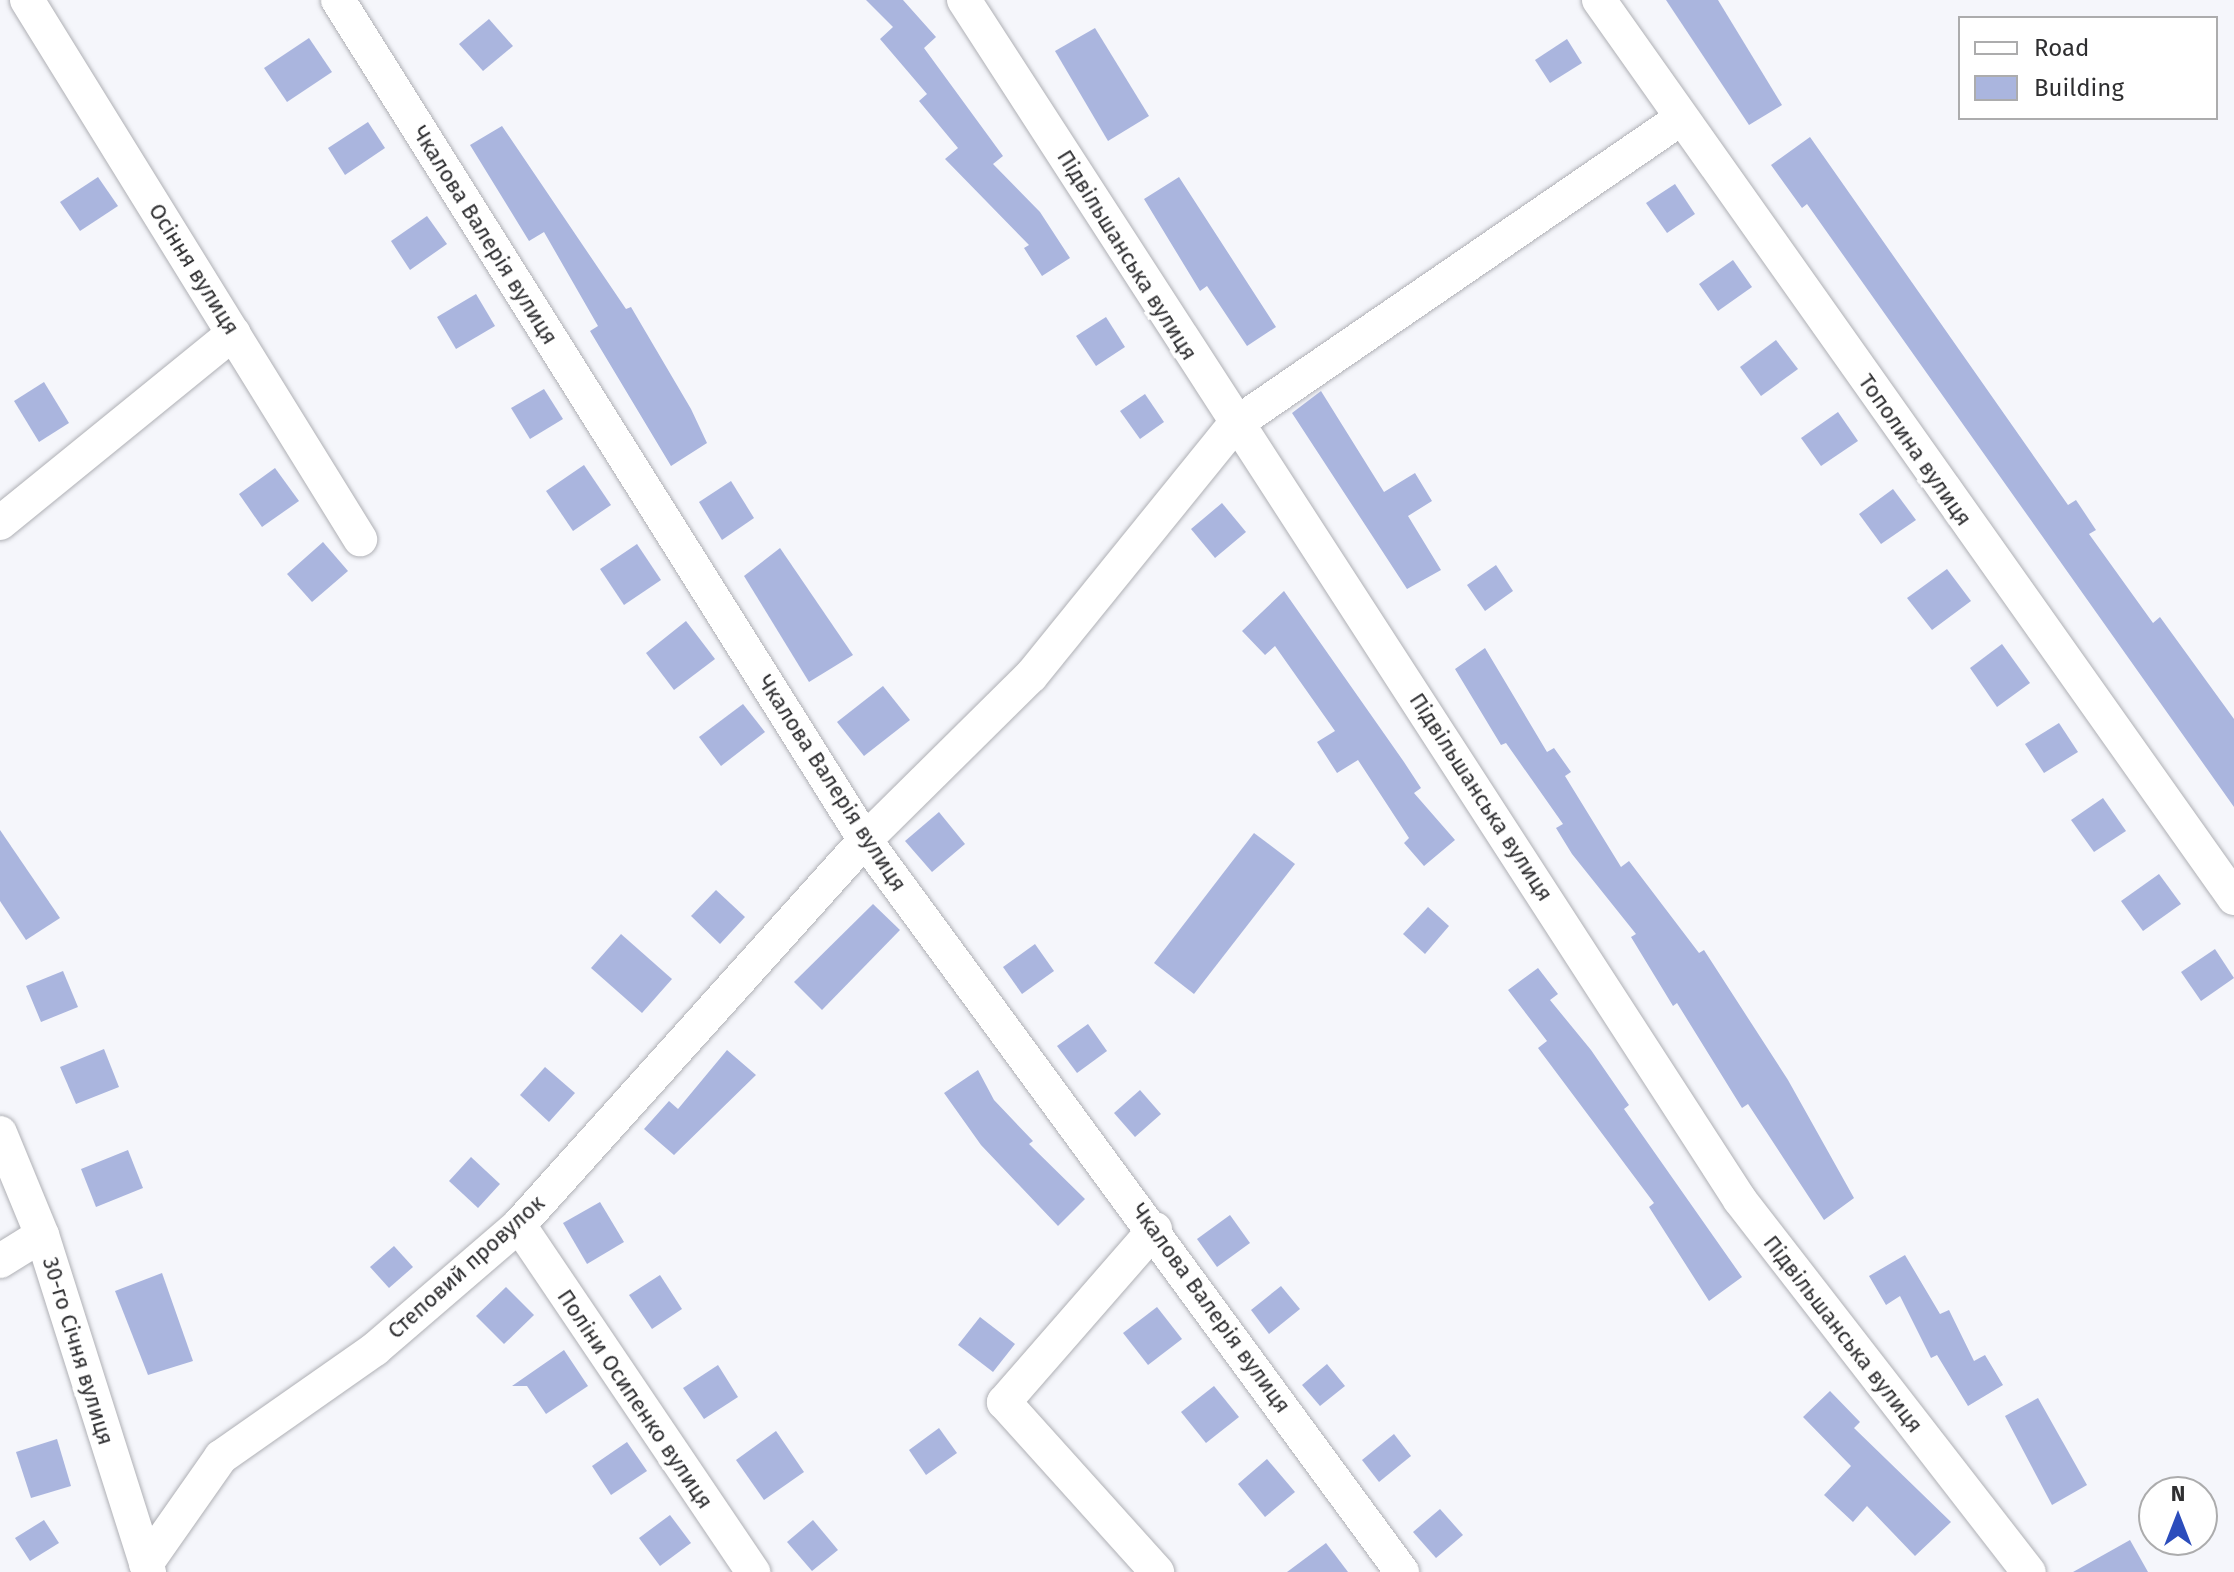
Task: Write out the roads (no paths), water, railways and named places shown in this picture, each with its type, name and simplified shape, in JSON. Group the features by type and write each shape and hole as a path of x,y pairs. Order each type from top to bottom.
{"street":[{"name":"Осіння вулиця","path":"27,0 360,539"},
{"name":"Чкалова Валерія вулиця","path":"338,0 865,840 1155,1229 1402,1572"},
{"name":"Підвільшанська вулиця","path":"964,0 1234,425 1408,683 1740,1200 2029,1572"},
{"name":"Тополина вулиця","path":"1599,0 1680,119 2234,898"},
{"name":"Степовий провулок","path":"148,1568 221,1457 375,1349 519,1225 865,840 1031,676 1234,425 1680,119"},
{"path":"0,523 234,333"},
{"name":"30-го Січня вулиця","path":"0,1133 42,1235 148,1568"},
{"name":"Поліни Осипенко вулиця","path":"519,1225 753,1572"},
{"path":"1155,1229 1004,1402 1157,1572"},
{"path":"0,1261 42,1235"}]}
